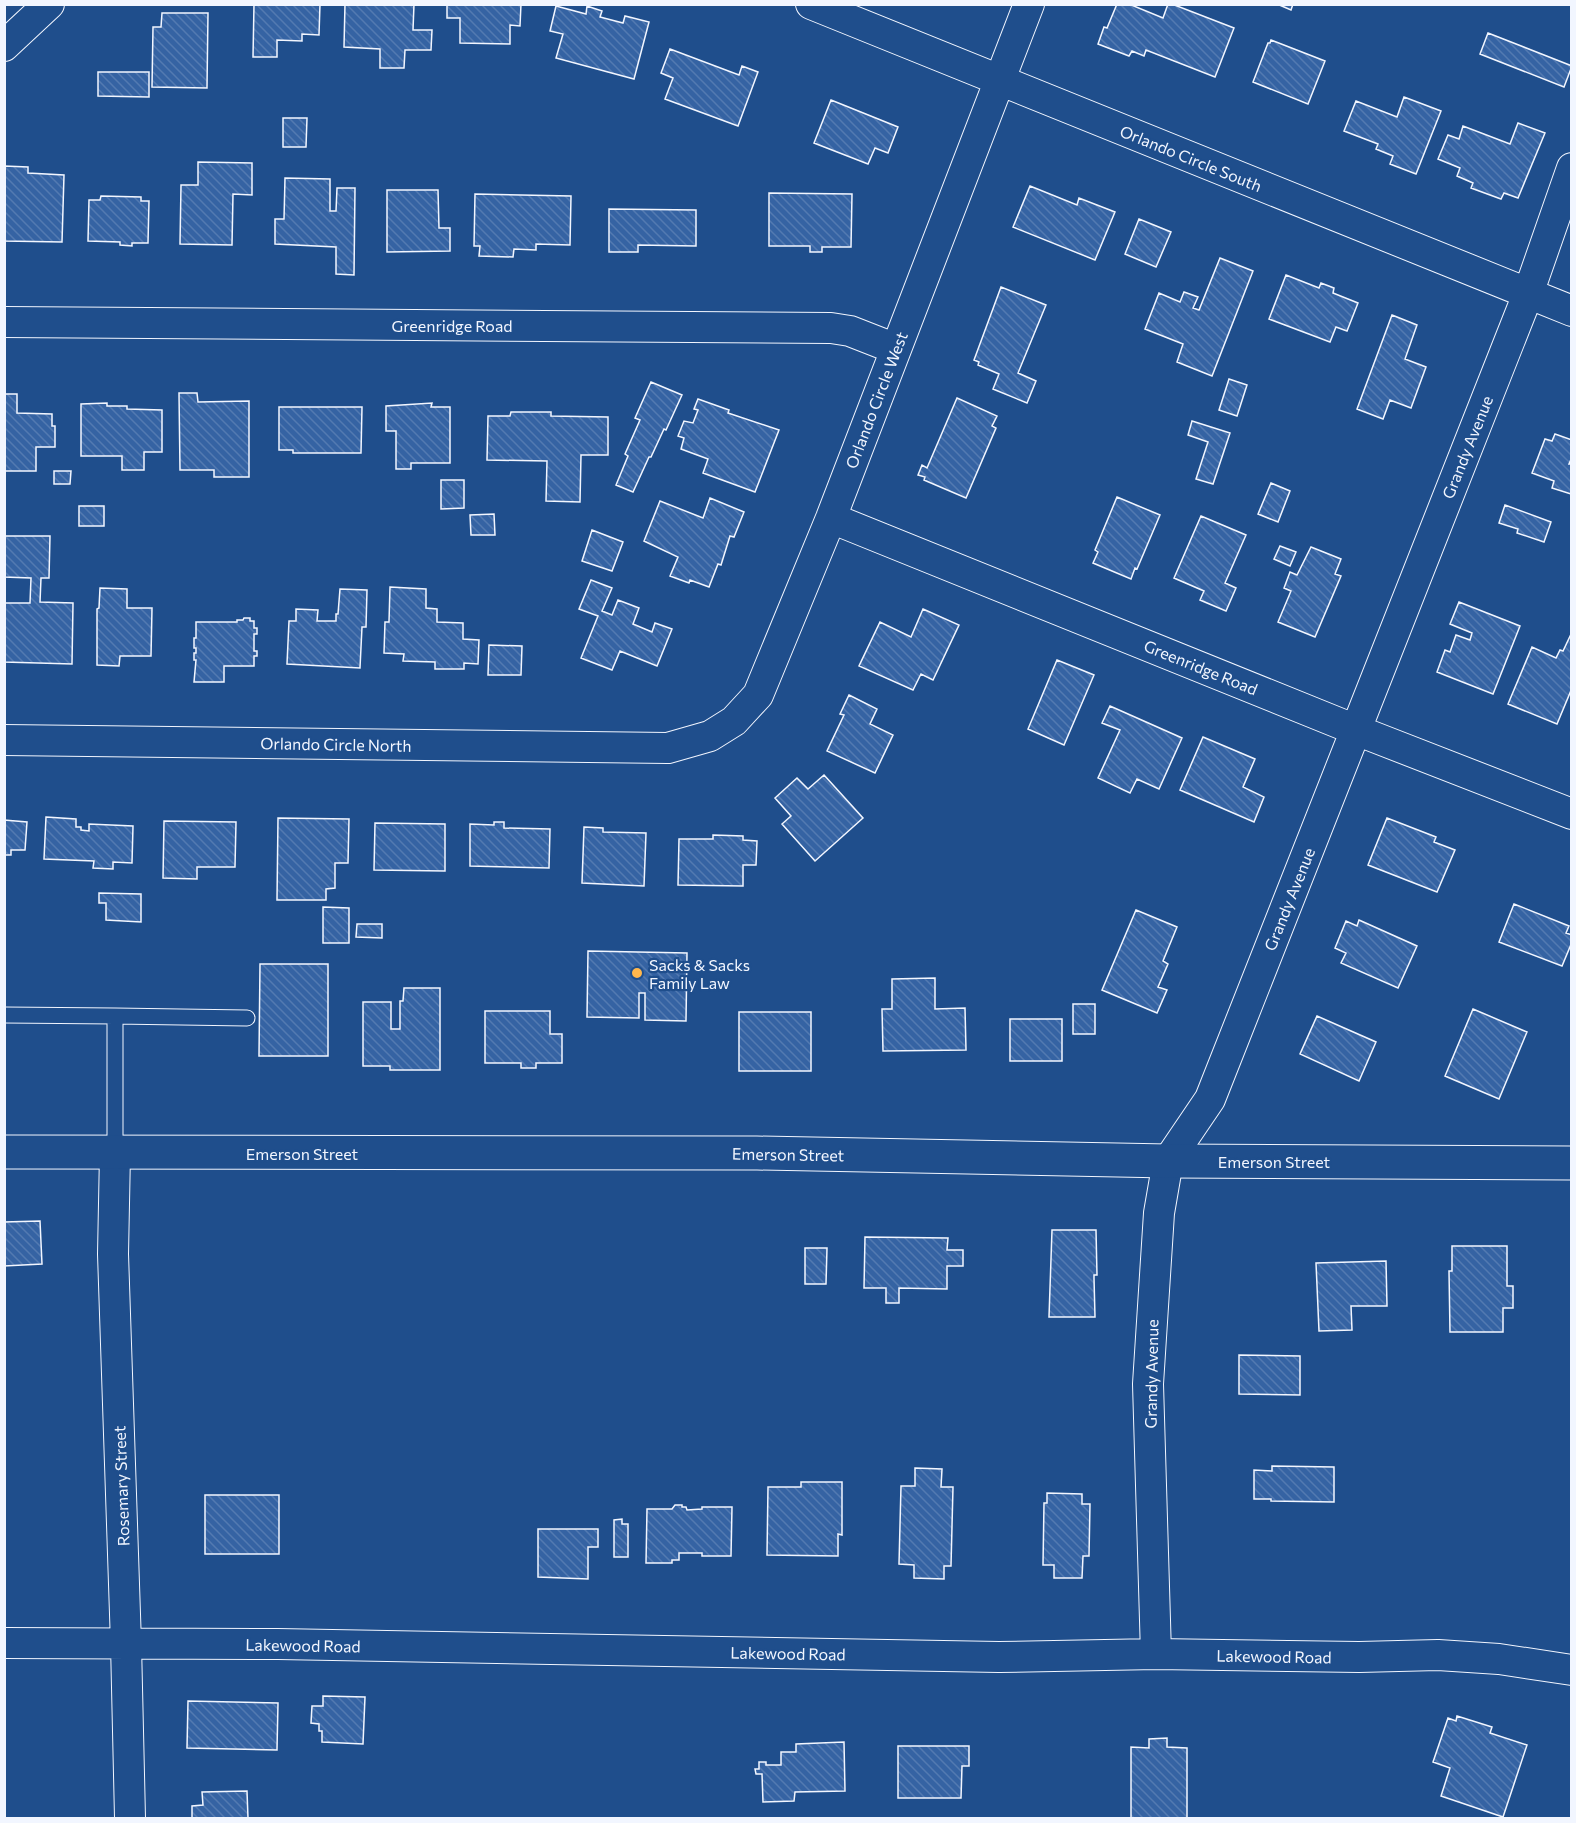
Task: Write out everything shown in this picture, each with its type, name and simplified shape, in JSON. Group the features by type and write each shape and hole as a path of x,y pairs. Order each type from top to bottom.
{"main road":[{"name":"Emerson Street","path":"4,1152 757,1153 1168,1161 1572,1163"}],"street":[{"path":"4,46 48,4"},
{"name":"Orlando Circle South","path":"812,4 1572,311"},
{"name":"Orlando Circle West","path":"668,748 710,736 734,721 758,694 831,518 1029,4"},
{"name":"Grandy Avenue","path":"1156,1654 1148,1384 1159,1213 1168,1161 1210,1099 1528,294 1572,168"},
{"name":"Greenridge Road","path":"4,322 831,328 849,331 896,349"},
{"name":"Greenridge Road","path":"831,518 1356,730 1572,814"},
{"name":"Orlando Circle North","path":"4,740 668,748"},
{"name":"Rosemary Street","path":"115,1153 112,1254 130,1818"},
{"name":"Lakewood Road","path":"4,1643 278,1644 999,1657 1156,1654 1359,1657 1438,1655 1492,1659 1572,1670"}],"lane":[{"path":"4,1015 247,1018"},
{"path":"115,1016 115,1153"}],"building":[{"path":"254,4 320,4 319,35 302,34 302,41 277,40 277,57 253,57"},
{"path":"345,4 414,4 413,30 432,30 431,50 405,50 404,68 380,68 380,49 344,47"},
{"path":"447,4 521,4 520,26 510,25 510,44 460,43 460,18 447,18"},
{"path":"1117,4 1129,4 1163,18 1168,4 1172,4 1234,28 1215,77 1146,50 1144,56 1132,51 1129,56 1098,44 1104,27 1107,28"},
{"path":"1277,4 1293,4 1291,10"},
{"path":"556,6 586,14 587,6 602,11 600,17 623,23 625,16 649,22 634,79 556,58 563,34 550,31"},
{"path":"162,13 208,13 207,88 152,87 153,27 161,27"},
{"path":"1488,33 1572,66 1564,87 1480,54"},
{"path":"1271,40 1325,61 1308,104 1253,82"},
{"path":"670,49 739,75 742,66 758,72 738,126 665,99 673,78 661,73"},
{"path":"98,72 149,72 149,97 98,96"},
{"path":"1404,97 1441,111 1416,174 1390,164 1393,156 1376,149 1378,144 1344,131 1356,101 1397,117"},
{"path":"831,100 898,127 888,153 875,148 868,164 814,143"},
{"path":"283,118 307,118 306,147 283,147"},
{"path":"1518,123 1545,133 1518,198 1504,193 1501,199 1471,188 1473,183 1457,176 1460,168 1438,159 1448,135 1459,139 1463,126 1510,144"},
{"path":"198,162 252,163 252,195 233,194 232,245 180,244 181,185 198,185"},
{"path":"4,166 28,167 28,173 64,175 62,242 4,241"},
{"path":"285,178 330,179 330,211 336,211 337,188 355,188 354,275 336,274 336,247 275,244 275,219 284,219"},
{"path":"1030,186 1077,205 1079,198 1115,212 1095,260 1013,227"},
{"path":"387,190 438,190 439,228 450,228 450,251 387,252"},
{"path":"769,193 852,194 851,247 822,247 822,252 810,252 810,246 769,246"},
{"path":"475,194 571,196 570,245 536,244 536,250 514,249 513,257 479,256 480,246 474,246"},
{"path":"101,196 141,197 141,201 149,201 148,243 132,243 132,246 120,245 120,242 88,241 89,200 100,200"},
{"path":"609,209 696,210 696,246 638,245 638,252 609,252"},
{"path":"1139,219 1171,232 1156,267 1125,254"},
{"path":"1220,258 1253,271 1212,376 1177,362 1183,344 1145,329 1159,293 1180,302 1184,292 1198,297 1193,308 1199,310"},
{"path":"1286,275 1319,288 1321,283 1334,288 1333,293 1358,303 1347,331 1336,327 1330,342 1269,319"},
{"path":"1001,287 1046,305 1018,373 1036,381 1027,403 993,389 999,374 978,365 979,362 974,360"},
{"path":"1392,315 1417,325 1405,359 1426,367 1411,408 1390,400 1383,419 1357,409"},
{"path":"1229,379 1247,385 1237,416 1219,410"},
{"path":"651,382 682,395 633,492 616,485 628,456 625,454 640,420 635,418"},
{"path":"179,393 197,393 198,402 249,401 249,477 214,477 214,470 180,470"},
{"path":"4,394 17,394 17,413 52,414 52,426 55,426 55,447 36,447 36,471 4,471"},
{"path":"957,398 997,416 992,426 996,428 966,498 924,480 925,477 918,475 922,465 927,468"},
{"path":"698,399 729,410 728,413 779,430 755,492 703,473 708,459 681,449 684,438 678,436 684,421 693,423 698,410 694,409"},
{"path":"107,403 107,406 127,406 127,409 162,410 162,452 144,452 144,470 122,470 122,456 81,456 81,404"},
{"path":"432,403 431,407 450,407 450,463 411,463 411,469 396,469 396,431 386,431 386,406"},
{"path":"279,407 362,407 361,453 293,453 293,450 279,450"},
{"path":"511,412 551,412 551,416 608,417 608,455 581,455 580,502 546,501 547,461 487,460 488,416 510,416"},
{"path":"1192,421 1230,433 1213,484 1196,479 1208,442 1188,435"},
{"path":"1555,434 1572,440 1572,457 1569,464 1572,464 1571,494 1552,488 1554,481 1532,473 1545,439 1552,441"},
{"path":"54,471 71,471 70,484 54,484"},
{"path":"441,480 464,480 464,508 441,509"},
{"path":"1271,483 1290,491 1278,522 1258,514"},
{"path":"1117,497 1160,515 1131,579 1093,563 1098,552 1095,550"},
{"path":"710,498 744,512 734,537 730,536 721,565 718,564 709,587 670,576 678,557 644,541 660,501 703,518"},
{"path":"1505,505 1551,522 1544,542 1517,533 1518,529 1499,523"},
{"path":"79,506 104,506 104,526 79,526"},
{"path":"494,514 495,535 471,535 470,515"},
{"path":"1201,516 1246,535 1225,583 1236,588 1226,611 1200,600 1204,591 1174,578"},
{"path":"592,530 623,542 612,571 582,561"},
{"path":"4,536 50,536 49,578 41,578 40,602 73,603 72,664 4,662 4,603 30,603 31,578 4,577"},
{"path":"1280,546 1296,552 1290,566 1274,559"},
{"path":"1311,547 1341,559 1335,574 1341,576 1315,637 1278,622 1291,591 1284,588 1290,572 1297,575"},
{"path":"591,580 612,588 602,611 612,615 618,600 639,608 633,624 652,632 655,623 672,629 657,666 620,651 612,670 581,658 598,616 579,609"},
{"path":"390,587 426,589 426,608 437,609 437,622 463,623 463,639 479,640 478,664 464,663 464,669 435,669 435,662 403,661 404,654 384,653 385,622 389,622"},
{"path":"100,588 127,589 127,608 152,608 151,656 120,656 119,666 97,665 97,609 99,608"},
{"path":"340,589 367,590 366,627 362,627 360,668 287,664 289,621 296,621 296,609 318,610 317,621 336,621"},
{"path":"1459,602 1520,626 1493,694 1437,672 1445,650 1450,652 1456,635 1470,640 1472,633 1450,624"},
{"path":"923,609 959,625 933,680 921,674 913,690 859,666 880,622 911,637"},
{"path":"244,618 254,621 254,628 257,628 257,634 254,634 254,651 257,651 257,656 254,656 254,666 224,666 224,682 194,682 196,622 237,622"},
{"path":"1572,632 1572,688 1557,724 1508,704 1532,647 1556,658 1560,650 1563,651"},
{"path":"489,645 522,646 521,675 488,675"},
{"path":"1057,660 1094,675 1064,745 1028,729"},
{"path":"849,695 877,709 870,724 893,735 875,773 827,751 844,715 840,714"},
{"path":"1110,706 1182,738 1159,789 1137,779 1130,793 1098,778 1120,730 1102,723"},
{"path":"1203,737 1255,759 1243,787 1264,797 1254,822 1180,790"},
{"path":"824,775 863,818 815,861 782,824 791,816 775,798 797,778 808,789"},
{"path":"46,817 76,819 76,827 89,831 89,824 133,826 132,863 113,862 113,869 93,868 94,861 44,859"},
{"path":"278,818 349,819 348,863 335,863 335,888 326,889 326,900 277,900"},
{"path":"1387,818 1436,837 1434,842 1455,850 1437,892 1368,865"},
{"path":"4,820 27,822 25,850 11,850 11,855 4,855"},
{"path":"164,821 236,822 235,867 197,867 197,879 163,878"},
{"path":"494,822 504,822 504,828 550,829 549,868 470,866 470,824 494,825"},
{"path":"375,823 445,824 445,871 374,870"},
{"path":"584,827 603,828 603,832 646,833 644,886 582,883"},
{"path":"713,835 743,836 743,840 757,841 756,865 743,865 743,886 678,885 679,839 713,839"},
{"path":"99,893 141,894 141,922 106,920 106,903 99,903"},
{"path":"1514,904 1569,926 1566,933 1572,935 1572,942 1562,966 1499,942"},
{"path":"323,907 349,908 349,943 323,943"},
{"path":"1136,910 1177,927 1163,961 1168,964 1158,987 1167,990 1157,1013 1102,990"},
{"path":"1359,920 1417,946 1398,988 1341,963 1346,953 1335,948 1346,921 1357,926"},
{"path":"357,924 382,924 382,938 356,937"},
{"name":"Sacks & Sacks Family Law","path":"588,951 687,953 686,1021 645,1020 645,993 639,993 639,1018 587,1017"},
{"path":"260,964 328,964 328,1056 259,1056"},
{"path":"935,978 935,1009 965,1008 966,1050 883,1051 882,1009 892,1009 892,979"},
{"path":"404,988 440,988 440,1070 390,1070 390,1066 363,1066 363,1002 391,1002 391,1029 400,1029 400,1001 403,1001"},
{"path":"1073,1004 1095,1004 1095,1034 1073,1034"},
{"path":"1473,1009 1527,1032 1499,1099 1445,1076"},
{"path":"485,1011 550,1011 550,1034 562,1034 562,1063 536,1063 536,1068 521,1068 521,1063 485,1063"},
{"path":"739,1012 811,1012 811,1071 739,1071"},
{"path":"1317,1016 1376,1042 1359,1081 1300,1054"},
{"path":"1010,1019 1062,1019 1062,1061 1010,1061"},
{"path":"40,1221 42,1264 4,1266 4,1222"},
{"path":"1052,1230 1096,1230 1095,1317 1049,1317"},
{"path":"865,1237 948,1238 947,1250 963,1250 963,1266 947,1266 947,1289 899,1288 899,1303 886,1303 886,1288 864,1288"},
{"path":"1452,1246 1507,1246 1507,1286 1513,1286 1513,1308 1503,1308 1503,1332 1450,1332 1449,1271 1452,1271"},
{"path":"805,1248 827,1248 826,1284 805,1284"},
{"path":"1386,1261 1387,1306 1351,1306 1352,1330 1319,1331 1316,1263"},
{"path":"1239,1355 1300,1356 1300,1395 1239,1394"},
{"path":"1272,1466 1334,1467 1334,1502 1254,1499 1254,1470 1272,1471"},
{"path":"915,1468 942,1469 941,1487 953,1487 951,1566 944,1566 944,1579 914,1578 914,1565 899,1564 901,1486 915,1486"},
{"path":"801,1482 842,1482 842,1535 838,1534 838,1556 767,1555 768,1487 801,1487"},
{"path":"1047,1493 1082,1494 1082,1504 1090,1504 1089,1556 1083,1556 1082,1578 1054,1578 1054,1565 1043,1565 1044,1503 1047,1503"},
{"path":"205,1495 279,1495 279,1554 205,1554"},
{"path":"675,1505 682,1505 687,1510 702,1509 702,1507 732,1507 731,1556 679,1553 679,1560 672,1560 672,1563 646,1563 647,1509 672,1509"},
{"path":"622,1519 622,1524 628,1524 628,1557 614,1557 614,1520"},
{"path":"538,1529 598,1529 598,1547 588,1547 588,1579 538,1577"},
{"path":"323,1696 365,1697 363,1744 322,1742 322,1731 319,1731 319,1724 311,1723 312,1706 323,1706"},
{"path":"188,1701 278,1703 277,1750 187,1748"},
{"path":"1457,1716 1492,1727 1490,1733 1527,1745 1503,1817 1441,1796 1450,1768 1433,1762 1448,1718 1456,1721"},
{"path":"1167,1738 1167,1747 1187,1748 1187,1818 1131,1818 1131,1747 1149,1748 1149,1739"},
{"path":"844,1742 845,1791 795,1792 794,1801 763,1802 762,1774 756,1774 755,1769 759,1769 759,1762 766,1762 766,1765 781,1765 781,1752 796,1752 796,1744"},
{"path":"898,1746 969,1746 969,1766 962,1766 961,1798 898,1798"},
{"path":"247,1791 248,1818 192,1818 192,1806 203,1805 202,1792"}],"place":[{"name":"Sacks & Sacks Family Law","path":"637,973"}]}
